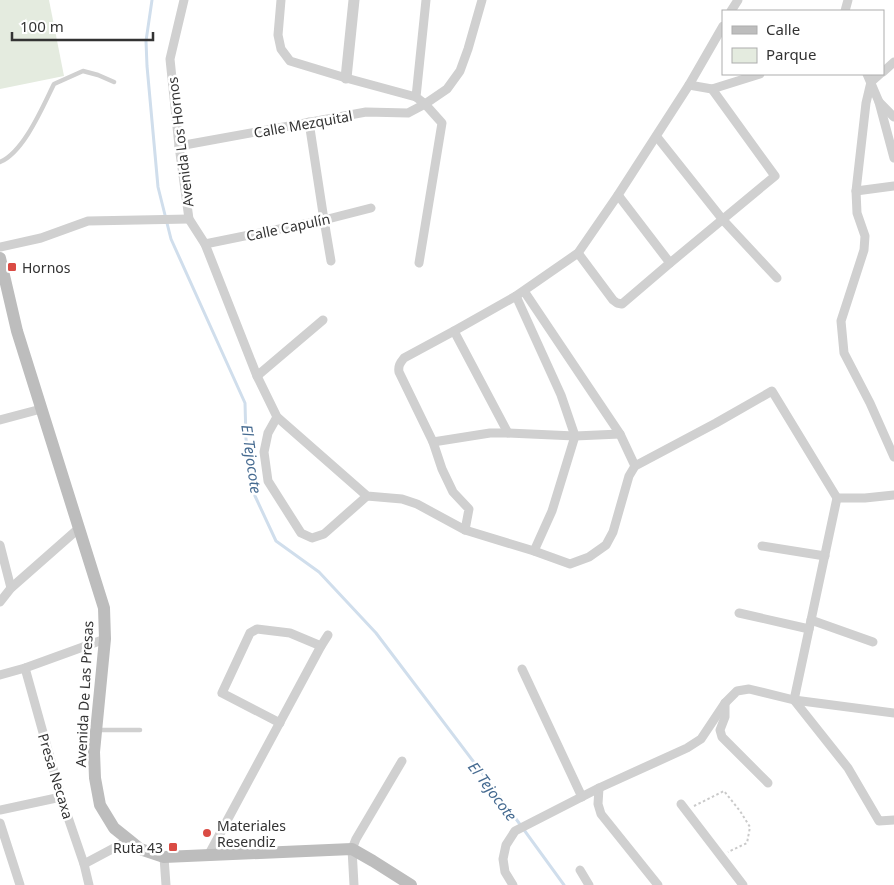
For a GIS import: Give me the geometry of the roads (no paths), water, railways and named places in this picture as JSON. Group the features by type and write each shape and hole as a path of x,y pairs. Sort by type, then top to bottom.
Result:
{"main road":[{"name":"Avenida De Las Presas","path":"0,258 3,284 104,608 105,639 94,752 95,778 100,805 114,828 140,849 164,857 352,849"},
{"path":"352,849 411,885"}],"street":[{"name":"Avenida Los Hornos","path":"184,0 170,59 188,218 204,244 257,376 277,417"},
{"path":"281,0 278,35 281,49 290,60 416,98 425,104 442,123 419,263"},
{"path":"346,78 354,0"},
{"path":"416,98 426,0"},
{"name":"Calle Mezquital","path":"179,146 366,112 408,113 447,89 460,70 482,0"},
{"path":"465,530 469,509 453,492 442,469 433,442 399,372 398,367 400,363 404,358 520,294 578,253 657,137 722,28"},
{"path":"884,71 894,62"},
{"path":"689,85 712,89 757,75"},
{"path":"869,78 894,158"},
{"path":"869,78 856,191 856,213 865,236 864,250 841,321 844,353 870,403 894,457"},
{"path":"578,253 614,300 622,304 776,176 712,89"},
{"path":"878,102 894,117"},
{"path":"309,122 331,261"},
{"path":"657,137 723,220 777,278"},
{"path":"856,191 894,186"},
{"path":"618,195 670,263"},
{"name":"Calle Capulín","path":"204,244 324,220 371,208"},
{"path":"0,247 40,238 88,221 188,218"},
{"path":"520,294 620,434 635,466"},
{"path":"520,294 561,395 575,436 552,512 534,551"},
{"path":"257,376 323,320"},
{"path":"454,331 508,433"},
{"path":"367,496 324,534 312,538 300,533 268,481 264,452 268,433 277,417 367,496 402,499 417,504 465,530 570,564 589,557 606,545 613,532 629,476 635,466 772,391 837,498 794,700"},
{"path":"0,420 41,409"},
{"path":"433,442 508,433 575,436 620,434"},
{"path":"837,498 866,498 894,495"},
{"path":"7,583 78,529"},
{"path":"0,545 7,583 0,602"},
{"path":"762,546 825,556"},
{"path":"740,613 810,624 873,642"},
{"path":"280,723 222,693 250,633 257,629 290,633 321,646"},
{"path":"208,856 328,635"},
{"path":"0,675 105,639"},
{"name":"Presa Necaxa","path":"25,668 61,797 84,864 89,885"},
{"path":"522,669 582,797"},
{"path":"513,885 506,872 503,859 506,845 516,830 598,788 694,744 701,739 725,703 737,691 749,689 794,700 894,713"},
{"path":"794,700 848,768 879,821 892,824"},
{"path":"725,703 725,716 720,730 722,736 768,783"},
{"path":"354,885 352,849 361,830 402,761"},
{"path":"598,788 598,804 602,814 658,885"},
{"path":"0,810 61,797"},
{"path":"683,807 742,885"},
{"path":"0,822 20,885"},
{"path":"84,864 129,840"},
{"path":"164,857 166,885"},
{"path":"580,870 590,885"}],"lane":[{"path":"0,162 17,149 37,120 54,84 83,71 114,82"},
{"path":"96,730 140,730"}],"waterway":[{"name":"El Tejocote","path":"152,0 146,41 158,187 171,239 245,403 246,439 255,496 276,541 319,572 376,633 495,790 564,885"}],"place":[{"name":"Hornos","path":"12,267"},
{"name":"Materiales Resendiz","path":"207,833"},
{"name":"Ruta 43","path":"173,847"}]}
